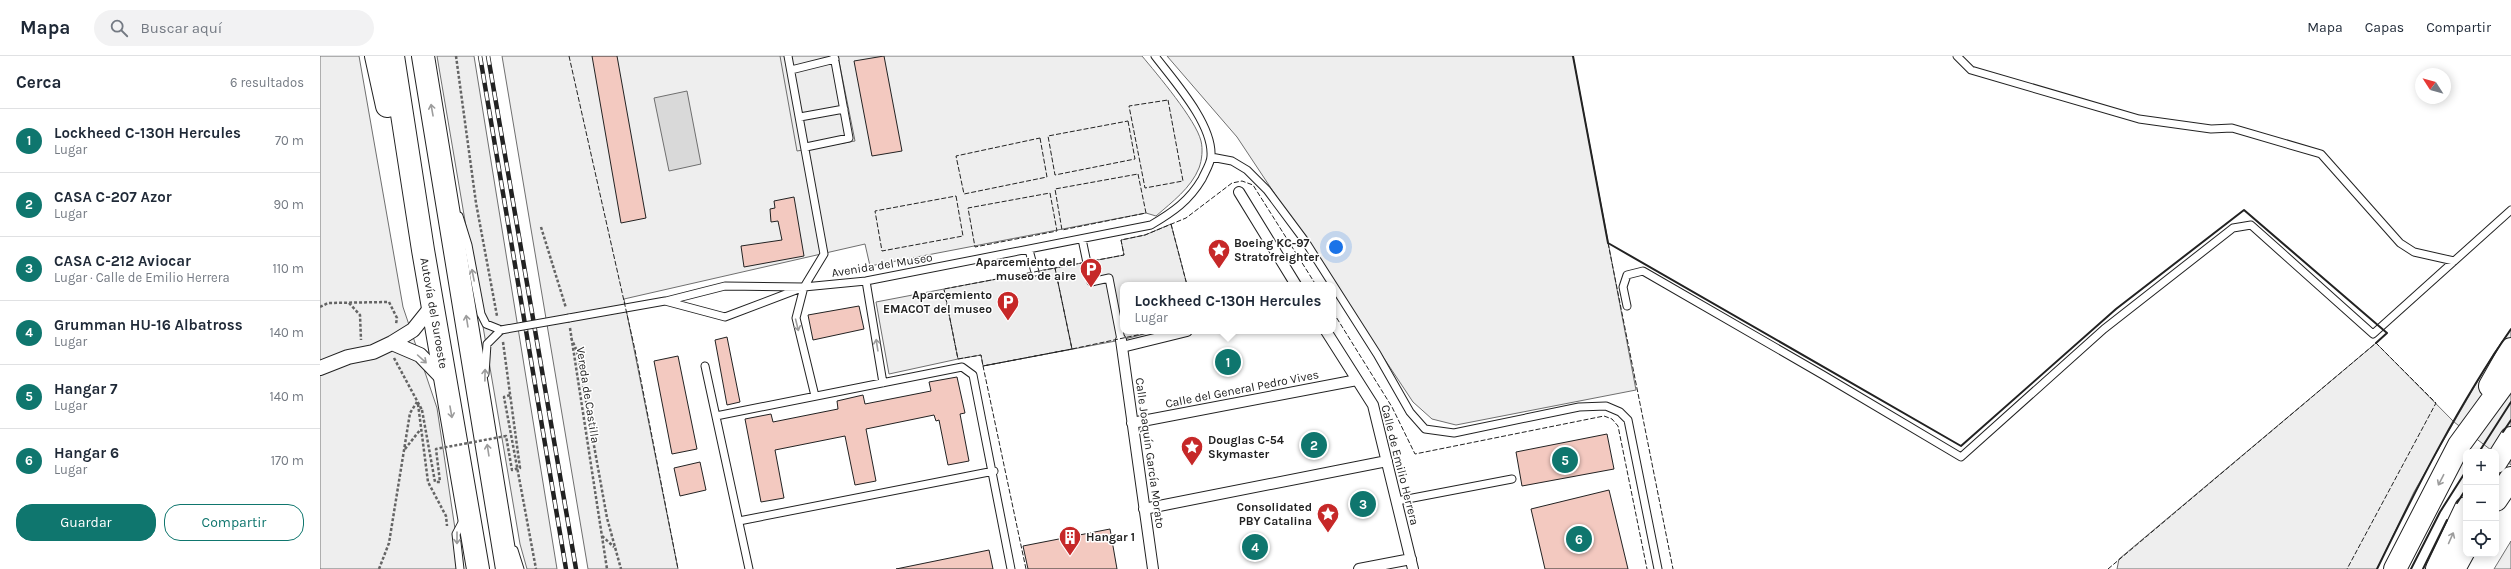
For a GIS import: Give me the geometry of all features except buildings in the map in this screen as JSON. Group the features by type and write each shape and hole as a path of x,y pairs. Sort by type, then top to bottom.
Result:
{"highway":[{"path":"376,56 408,223 423,250"},
{"name":"Autovía del Suroeste","path":"393,56 423,250 478,569"},
{"path":"423,56 508,569"},
{"path":"2395,569 2459,445 2511,349"},
{"path":"2459,445 2511,374"},
{"path":"2499,457 2511,438"},
{"path":"2499,496 2511,478"},
{"path":"2437,569 2463,514"},
{"path":"2454,569 2463,552"}],"street":[{"path":"1239,192 1294,282"},
{"path":"320,368 348,357 373,352 392,343 413,330 433,305"},
{"path":"1121,344 1172,334"},
{"name":"Calle de Emilio Herrera","path":"1328,334 1373,405 1414,569"},
{"path":"392,343 420,355 446,383"},
{"name":"Calle Joaquín García Morato","path":"1121,344 1153,569"},
{"name":"Calle del General Pedro Vives","path":"1132,423 1357,380"},
{"path":"1144,509 1386,461"},
{"path":"1360,569 1411,559"}],"lane":[{"path":"788,56 806,147 824,254 804,287 796,318 815,396"},
{"path":"1155,56 1194,109 1208,136 1211,157 1232,161 1247,170 1267,190 1305,241 1331,282"},
{"path":"1957,56 1971,70 2139,119 2211,129 2232,128 2322,154 2400,243 2414,252 2454,261"},
{"path":"791,70 834,58 849,138 806,147"},
{"path":"800,118 844,109"},
{"path":"437,136 468,245 481,314 486,324 501,330 487,344 485,352 484,428"},
{"name":"Avenida del Museo","path":"501,330 662,302 725,317 804,287 866,281 1150,225 1177,210 1193,193 1211,157"},
{"path":"1627,306 1623,286 1627,275 1643,271 1824,375 1961,458 2104,329 2233,228 2251,225 2373,334 2511,210"},
{"path":"1082,239 1091,282 1109,278 1121,344"},
{"path":"1029,250 1035,272"},
{"path":"866,281 883,383"},
{"path":"662,302 725,286 804,287"},
{"path":"1336,290 1377,354 1410,412 1425,429 1454,433 1579,407 1606,406 1620,412 1628,420 1658,569"},
{"path":"705,366 749,569"},
{"path":"716,416 962,367 973,375 994,471 1011,569"},
{"path":"739,521 994,471"},
{"path":"1396,501 1512,479"},
{"path":"494,488 520,569"},
{"path":"460,569 456,534 468,510"}],"path":[{"path":"320,307 328,303 389,302 397,318 392,343 395,363 422,410 435,482 440,482 436,449 506,436 512,470 520,468 501,330 493,302 476,203 456,56"},
{"name":"Vereda de Castilla","path":"541,227 569,318 570,335 607,569"},
{"path":"349,303 360,315 361,341 373,352 395,363"},
{"path":"570,335 577,351 586,413 597,457 607,518 620,569"},
{"path":"510,395 504,397 536,569"},
{"path":"417,402 428,482 446,516"},
{"path":"379,569 389,543 410,414 417,402"},
{"path":"405,449 420,430"},
{"path":"602,536 614,547"}],"shaded area":[{"path":"320,56 359,56 403,307 437,408 461,569 320,569"},
{"path":"437,56 474,56 557,569 527,569 520,544"},
{"path":"502,56 1142,56 1192,121 1201,141 1201,158 1199,168 1191,182 1156,216 1146,213 870,266 865,244 624,299 678,569 588,569"},
{"path":"780,56 838,56 855,141 797,151"},
{"path":"1167,56 1573,56 1636,390 1456,425 1432,419 1413,402 1336,286 1336,282 1333,282 1237,137"},
{"path":"687,91 701,164 669,171 654,98"},
{"path":"1171,224 1186,282 1120,282 1120,334 1144,334 1121,340 983,366 981,355 958,359 944,289 1124,255 1121,240 1145,235"},
{"path":"944,289 958,359 889,374 876,302"},
{"path":"2511,329 2511,465 2499,456 2499,449 2490,449 2454,422 2494,353"},
{"path":"2376,343 2454,422 2414,492 2377,569 2117,569 2119,559"},
{"path":"2511,541 2511,569 2494,569"}],"railway":[{"path":"480,56 566,569"},
{"path":"488,56 576,569"}],"fence":[{"path":"569,56 635,350 678,569"},
{"path":"1168,100 1183,181 1145,188 1129,106 1168,100"},
{"path":"1128,121 1135,159 1055,175 1048,136 1128,121"},
{"path":"1040,138 1047,177 964,194 956,156 1040,138"},
{"path":"1138,174 1146,213 1062,230 1055,189 1138,174"},
{"path":"1026,569 983,366 1072,349 1055,268 1124,255 1121,240 1145,235 1186,218 1232,183 1242,181 1253,185 1314,282"},
{"path":"1050,193 1057,231 975,247 968,208 1050,193"},
{"path":"956,196 963,236 882,251 875,211 956,196"},
{"path":"1171,224 1186,282"},
{"path":"1608,243 1673,569"},
{"path":"1055,268 1072,349 983,366 981,355 958,359 944,289 1055,268"},
{"path":"1336,317 1392,407 1415,454 1604,416 1612,419 1618,426 1647,569"},
{"path":"1072,349 1142,334"},
{"path":"2108,569 2376,343 2436,403 2347,569"}],"wall":[{"path":"1573,56 1608,243 1961,446 2116,309 2244,210 2387,333 2376,343"},
{"path":"2377,569 2423,477 2456,416 2511,329"},
{"path":"2481,449 2511,402"},
{"path":"2503,432 2511,420"},
{"path":"2411,569 2440,512 2463,476"},
{"path":"2457,503 2463,494"},
{"path":"2423,569 2447,520"}],"place":[{"name":"Boeing KC-97 Stratofreighter","path":"1219,270"},
{"name":"Aparcemiento del museo de aire","path":"1091,288"},
{"name":"Aparcemiento EMACOT del museo","path":"1008,322"},
{"name":"Lockheed C-130H Hercules","path":"1228,362"},
{"name":"CASA C-207 Azor","path":"1314,445"},
{"name":"Hangar 7","path":"1565,460"},
{"name":"Douglas C-54 Skymaster","path":"1192,466"},
{"name":"CASA C-212 Aviocar","path":"1363,504"},
{"name":"Consolidated PBY Catalina","path":"1328,534"},
{"name":"Hangar 6","path":"1579,539"},
{"name":"Grumman HU-16 Albatross","path":"1255,547"},
{"name":"Hangar 1","path":"1070,556"}]}
